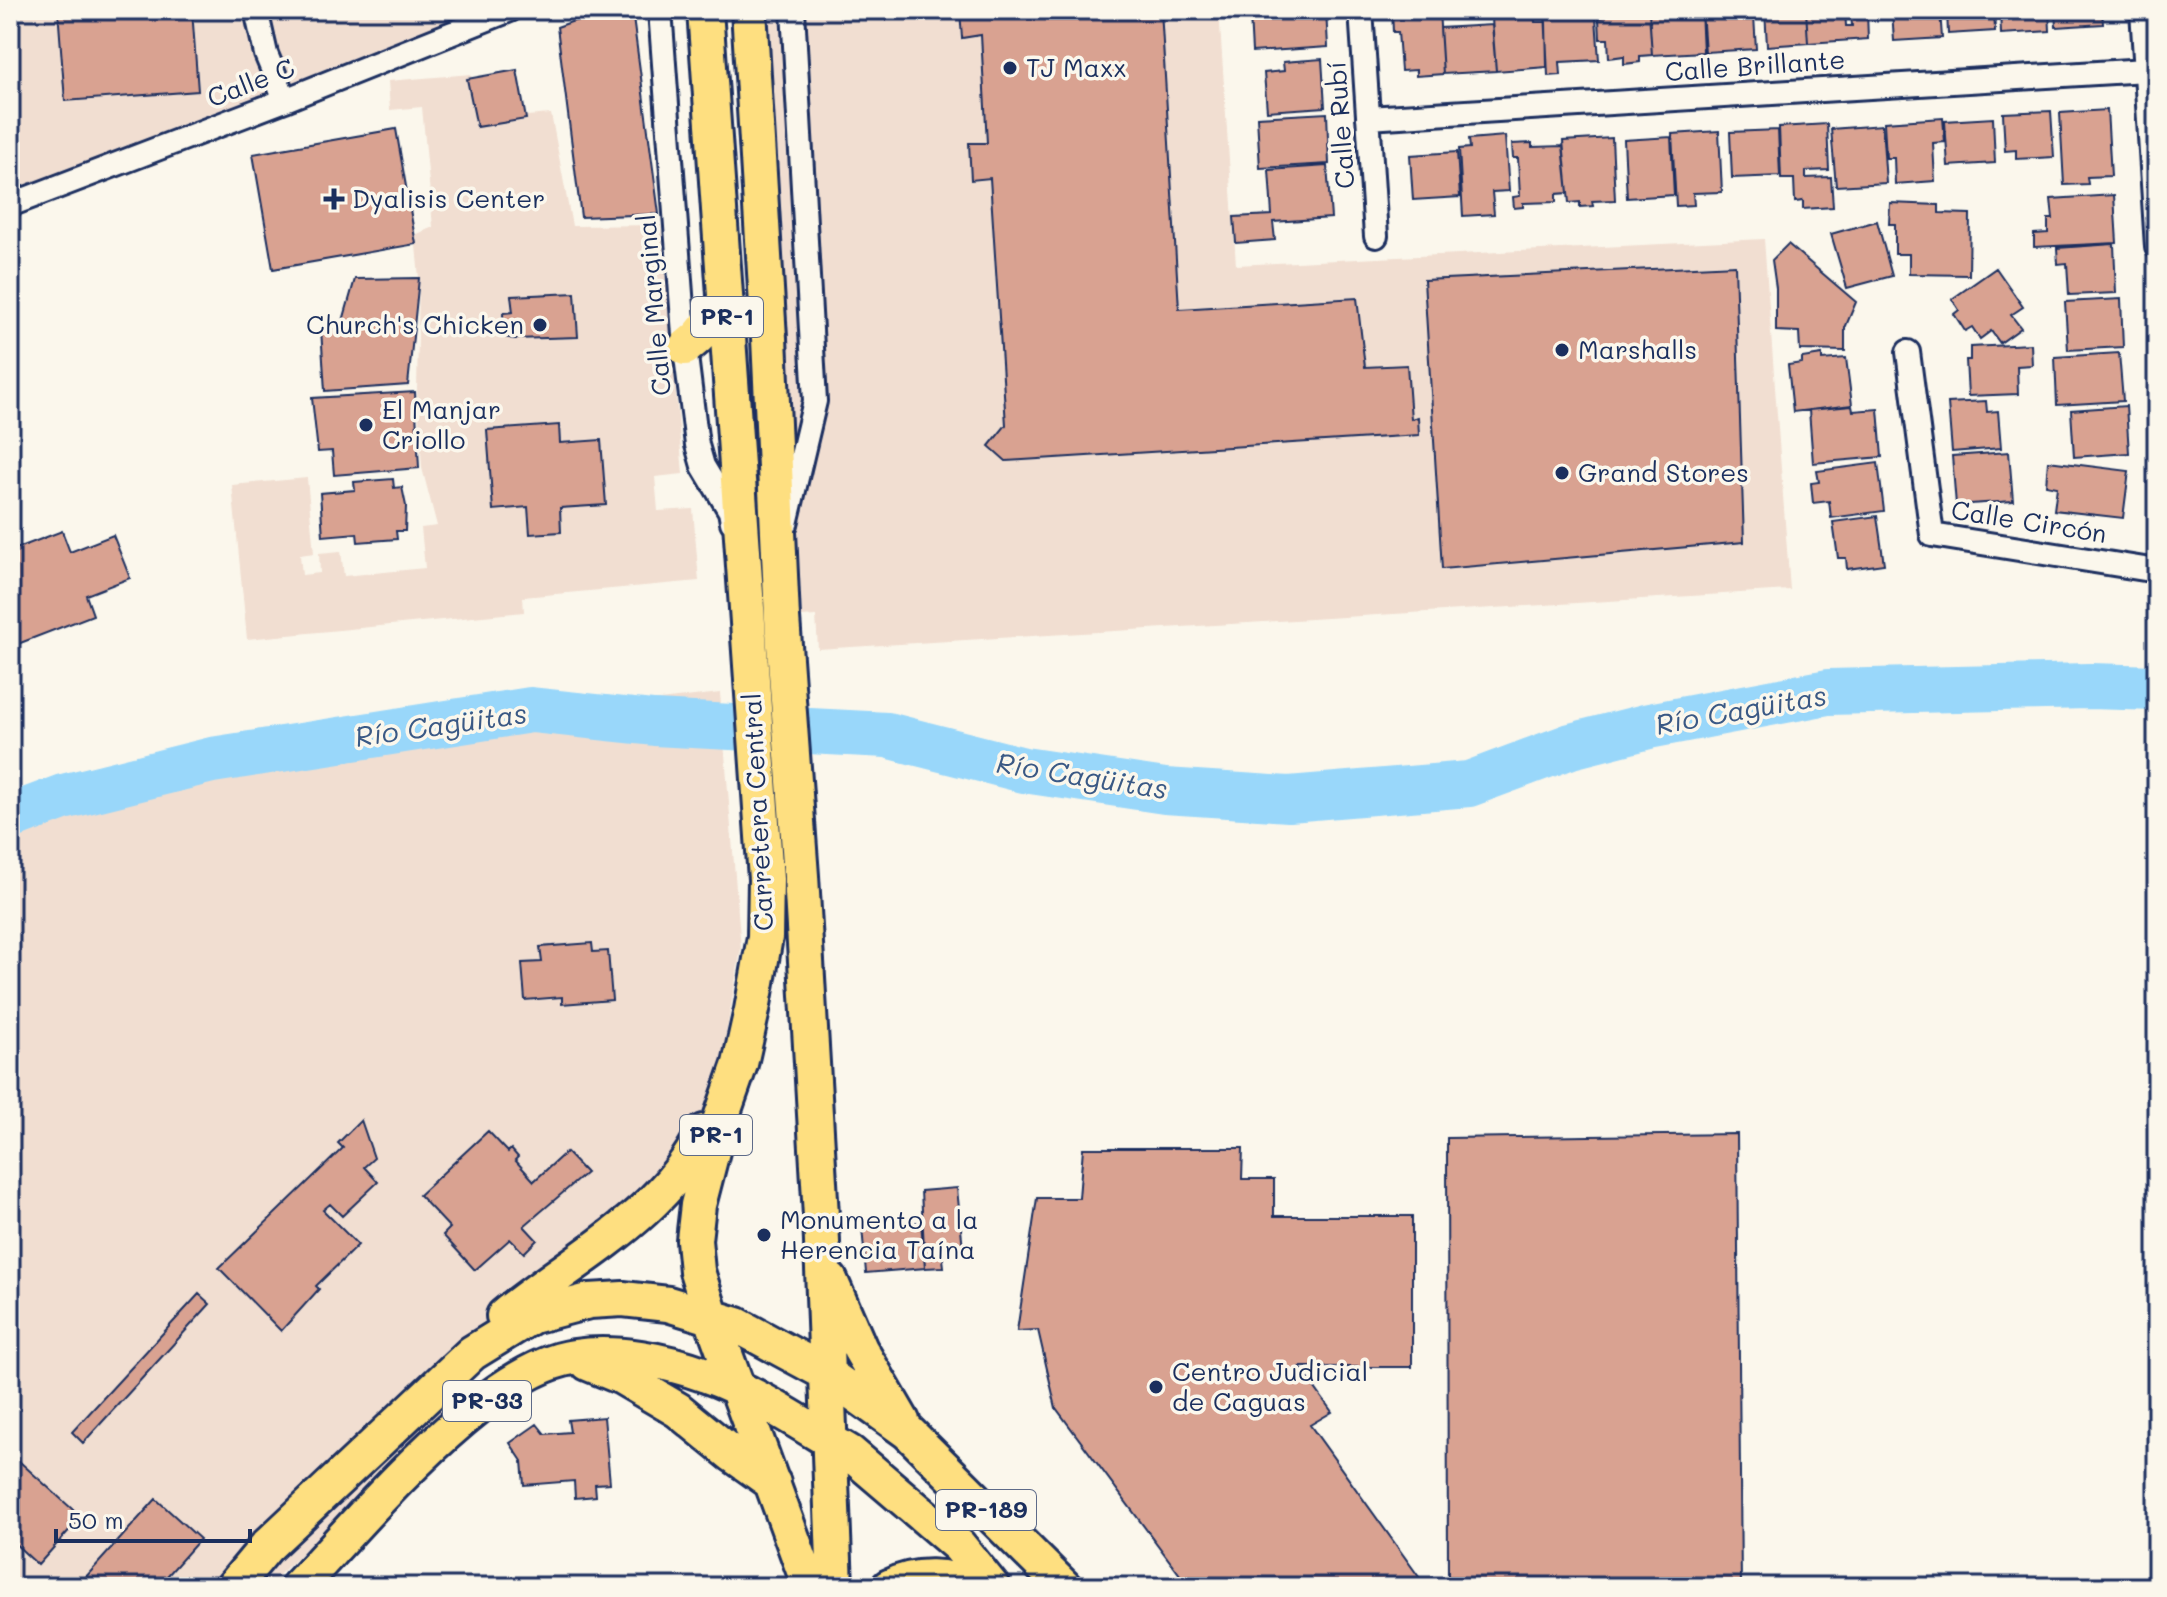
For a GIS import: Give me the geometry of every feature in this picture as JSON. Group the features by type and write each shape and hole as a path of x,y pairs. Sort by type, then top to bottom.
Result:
{"main road":[{"name":"Carretera Central","path":"705,10 766,879 765,937 740,1064 719,1124 698,1205 694,1240 697,1271 711,1316 810,1587"},
{"name":"Carretera Central","path":"749,10 782,618 801,876 835,1587"},
{"path":"685,348 726,302"},
{"path":"472,1353 489,1328 664,1192 685,1167 740,1064"},
{"path":"821,1246 827,1273 860,1349 908,1432"},
{"name":"PR-33","path":"233,1587 267,1546 472,1353 532,1316 589,1301 668,1304 737,1325 826,1373"},
{"path":"572,1357 622,1377 678,1410 773,1483"},
{"name":"PR-33","path":"298,1587 425,1452 508,1384 534,1370 572,1357 632,1357 672,1364 708,1375 830,1441"},
{"name":"PR-189","path":"826,1373 908,1432 1064,1587"},
{"name":"PR-189","path":"830,1441 850,1453 959,1546 992,1587"},
{"path":"889,1587 927,1577 948,1579 974,1587"}],"street":[{"path":"256,10 266,54 285,100"},
{"name":"Calle C","path":"10,205 510,10"},
{"name":"Calle Marginal","path":"660,10 685,348 697,445 703,466 730,511 746,584"},
{"path":"779,552 815,401 793,10"},
{"name":"Calle Rubí","path":"1361,10 1376,236"},
{"path":"2142,10 2157,247"},
{"name":"Calle Brillante","path":"1368,118 2146,70"},
{"name":"Calle Circón","path":"1908,352 1932,535 2157,571"}],"shaded area":[{"path":"10,10 509,10 10,211"},
{"path":"764,10 1219,10 1236,265 1764,239 1790,590 818,649 816,616 802,617"},
{"path":"471,74 476,120 551,114 572,226 661,225 683,474 655,477 658,511 693,509 699,581 523,597 524,612 247,639 232,485 307,478 314,553 300,555 302,575 320,573 319,553 341,551 344,576 425,568 421,528 437,526 422,468 417,391 419,278 415,235 433,227 422,107 390,110 388,81"},
{"path":"720,693 741,949 709,1132 529,1299 443,1415 269,1585 10,1587 10,830 182,755"}],"building":[{"path":"58,10 192,10 198,91 65,101"},
{"path":"605,10 632,10 659,214 581,217 557,27"},
{"path":"960,10 1161,10 1179,309 1357,298 1365,367 1407,365 1411,419 1418,417 1419,435 1006,461 989,446 1006,425 990,178 971,180 969,143 987,143 981,35 962,38"},
{"path":"1279,10 1326,10 1328,47 1252,52 1250,15 1279,13"},
{"path":"1392,10 1439,10 1443,74 1416,76 1416,70 1401,71 1398,32 1393,32"},
{"path":"1497,10 1534,10 1535,22 1546,22 1547,67 1496,71 1492,19 1497,19"},
{"path":"1545,10 1585,10 1585,18 1596,18 1599,60 1560,62 1561,75 1548,76"},
{"path":"1606,10 1649,12 1652,55 1640,56 1640,62 1624,64 1624,56 1609,58 1608,39 1600,39 1599,18 1606,17"},
{"path":"1649,10 1701,10 1703,52 1652,55"},
{"path":"1702,10 1744,10 1745,16 1754,16 1756,49 1705,52"},
{"path":"1765,10 1806,10 1808,43 1767,46"},
{"path":"1806,10 1845,10 1846,26 1852,26 1851,13 1867,12 1868,39 1808,43"},
{"path":"1892,10 1940,10 1942,38 1894,41"},
{"path":"1947,10 1994,10 1995,31 1948,34"},
{"path":"2000,10 2049,10 2050,31 2001,34"},
{"path":"2055,10 2102,10 2103,24 2056,27"},
{"path":"1492,25 1496,71 1443,74 1440,28"},
{"path":"1322,59 1325,107 1267,111 1264,73 1284,71 1283,62"},
{"path":"517,70 526,119 477,127 467,79"},
{"path":"2107,110 2111,176 2087,177 2088,184 2064,185 2060,113"},
{"path":"2051,111 2054,157 2016,159 2016,150 2005,151 2003,113"},
{"path":"1327,113 1329,164 1260,168 1257,117"},
{"path":"1943,118 1945,142 1933,143 1935,181 1895,184 1894,158 1886,158 1884,122"},
{"path":"1993,118 1995,163 1948,166 1945,121"},
{"path":"1827,124 1829,170 1806,171 1806,178 1831,177 1833,207 1803,209 1803,201 1795,202 1794,179 1781,179 1779,127"},
{"path":"1882,125 1886,183 1836,186 1831,129"},
{"name":"Dyalisis Center","path":"396,129 416,244 273,269 253,154"},
{"path":"1778,130 1780,176 1732,178 1730,132"},
{"path":"1719,131 1722,192 1693,193 1694,205 1676,206 1672,134"},
{"path":"1505,136 1509,191 1492,192 1494,214 1463,216 1459,149 1470,148 1469,139"},
{"path":"1671,137 1674,195 1627,198 1624,140"},
{"path":"1612,138 1615,200 1592,201 1593,206 1580,207 1580,202 1569,203 1563,141"},
{"path":"1532,143 1532,147 1563,146 1568,193 1556,194 1556,202 1523,203 1523,207 1514,208 1513,197 1520,196 1518,158 1513,158 1512,144"},
{"path":"1457,152 1460,197 1413,200 1410,155"},
{"path":"1327,166 1331,218 1273,222 1275,240 1236,243 1234,217 1272,215 1269,170"},
{"path":"2114,195 2117,243 2034,247 2034,234 2048,233 2048,219 2053,219 2051,199"},
{"path":"1890,203 1939,205 1939,213 1970,214 1969,275 1909,274 1909,254 1895,254 1895,224 1889,224"},
{"path":"1877,221 1892,276 1847,288 1831,234"},
{"path":"1788,244 1856,302 1845,328 1845,351 1800,350 1799,332 1776,331 1776,288 1772,260"},
{"path":"2114,244 2116,293 2069,295 2067,263 2058,264 2057,248"},
{"path":"1735,265 1744,542 1442,569 1424,280"},
{"path":"1996,268 2023,307 2011,315 2021,328 2000,343 1991,331 1980,339 1972,327 1965,331 1954,314 1959,310 1952,299"},
{"path":"419,278 408,385 325,391 321,329 341,328 355,279"},
{"name":"Church's Chicken","path":"575,293 578,337 504,337 503,313 513,312 511,296"},
{"path":"2121,299 2123,347 2068,350 2065,302"},
{"path":"2031,344 2032,365 2017,366 2018,394 1968,396 1966,360 1970,360 1970,347"},
{"path":"2119,353 2123,401 2057,405 2055,357"},
{"path":"1822,355 1822,360 1846,358 1852,405 1793,412 1788,365 1802,363 1802,358"},
{"name":"El Manjar Criollo","path":"415,392 419,468 334,475 332,451 318,452 312,398"},
{"path":"1986,401 1987,412 1998,411 2001,448 1952,452 1948,403"},
{"path":"1852,406 1853,411 1878,409 1882,457 1813,463 1809,410"},
{"path":"2126,406 2129,453 2074,457 2071,410"},
{"path":"559,425 560,443 601,440 606,505 560,508 561,532 530,534 528,507 493,510 487,430"},
{"path":"2009,452 2013,501 1956,505 1952,456"},
{"path":"2048,461 2129,471 2123,518 2054,510 2057,487 2046,485"},
{"path":"1878,463 1884,511 1831,518 1829,501 1813,503 1811,483 1819,482 1817,471"},
{"path":"393,479 394,488 402,487 406,506 405,531 396,531 397,539 358,542 357,533 323,536 320,493 355,490 354,482"},
{"path":"1877,516 1884,564 1847,569 1846,558 1838,558 1833,522"},
{"path":"62,531 70,552 113,535 130,578 86,595 93,615 10,647 10,551"},
{"path":"592,943 593,952 608,951 612,1000 562,1004 562,997 525,1000 522,963 542,962 540,947"},
{"path":"361,1120 374,1158 364,1167 378,1182 342,1216 330,1204 323,1210 358,1245 316,1286 319,1289 281,1331 219,1268 343,1148 338,1143"},
{"path":"488,1131 508,1152 511,1149 518,1157 515,1160 534,1181 566,1152 586,1173 524,1226 537,1240 524,1253 510,1239 475,1270 443,1235 450,1228 419,1195"},
{"path":"1737,1134 1741,1587 1448,1587 1447,1138"},
{"path":"1083,1148 1243,1148 1242,1179 1274,1179 1274,1216 1412,1216 1412,1367 1300,1367 1332,1412 1310,1425 1424,1584 1420,1587 1189,1587 1056,1408 1038,1330 1017,1331 1037,1198 1079,1198"},
{"path":"957,1188 963,1249 942,1250 944,1267 925,1268 921,1191"},
{"path":"921,1222 925,1268 866,1273 862,1227"},
{"path":"199,1294 210,1304 83,1443 72,1432"},
{"path":"604,1417 610,1483 595,1484 596,1496 575,1498 574,1481 524,1485 522,1461 510,1443 537,1424 545,1434 570,1432 568,1420"},
{"path":"10,1453 81,1517 38,1565 10,1539"},
{"path":"156,1499 200,1539 160,1584 163,1587 93,1587 84,1579"}],"waterway":[{"name":"Río Cagüitas","path":"10,817 63,797 212,760 531,710 654,723 887,735 1024,770 1165,791 1289,799 1469,784 1571,746 1649,726 1828,692 2090,686 2157,688"}],"place":[{"name":"TJ Maxx","path":"1010,68"},
{"name":"Dyalisis Center","path":"334,199"},
{"name":"Church's Chicken","path":"540,325"},
{"name":"Marshalls","path":"1562,350"},
{"name":"El Manjar Criollo","path":"366,425"},
{"name":"Grand Stores","path":"1562,473"},
{"name":"Monumento a la Herencia Taína","path":"764,1235"},
{"name":"Centro Judicial de Caguas","path":"1156,1387"}]}
